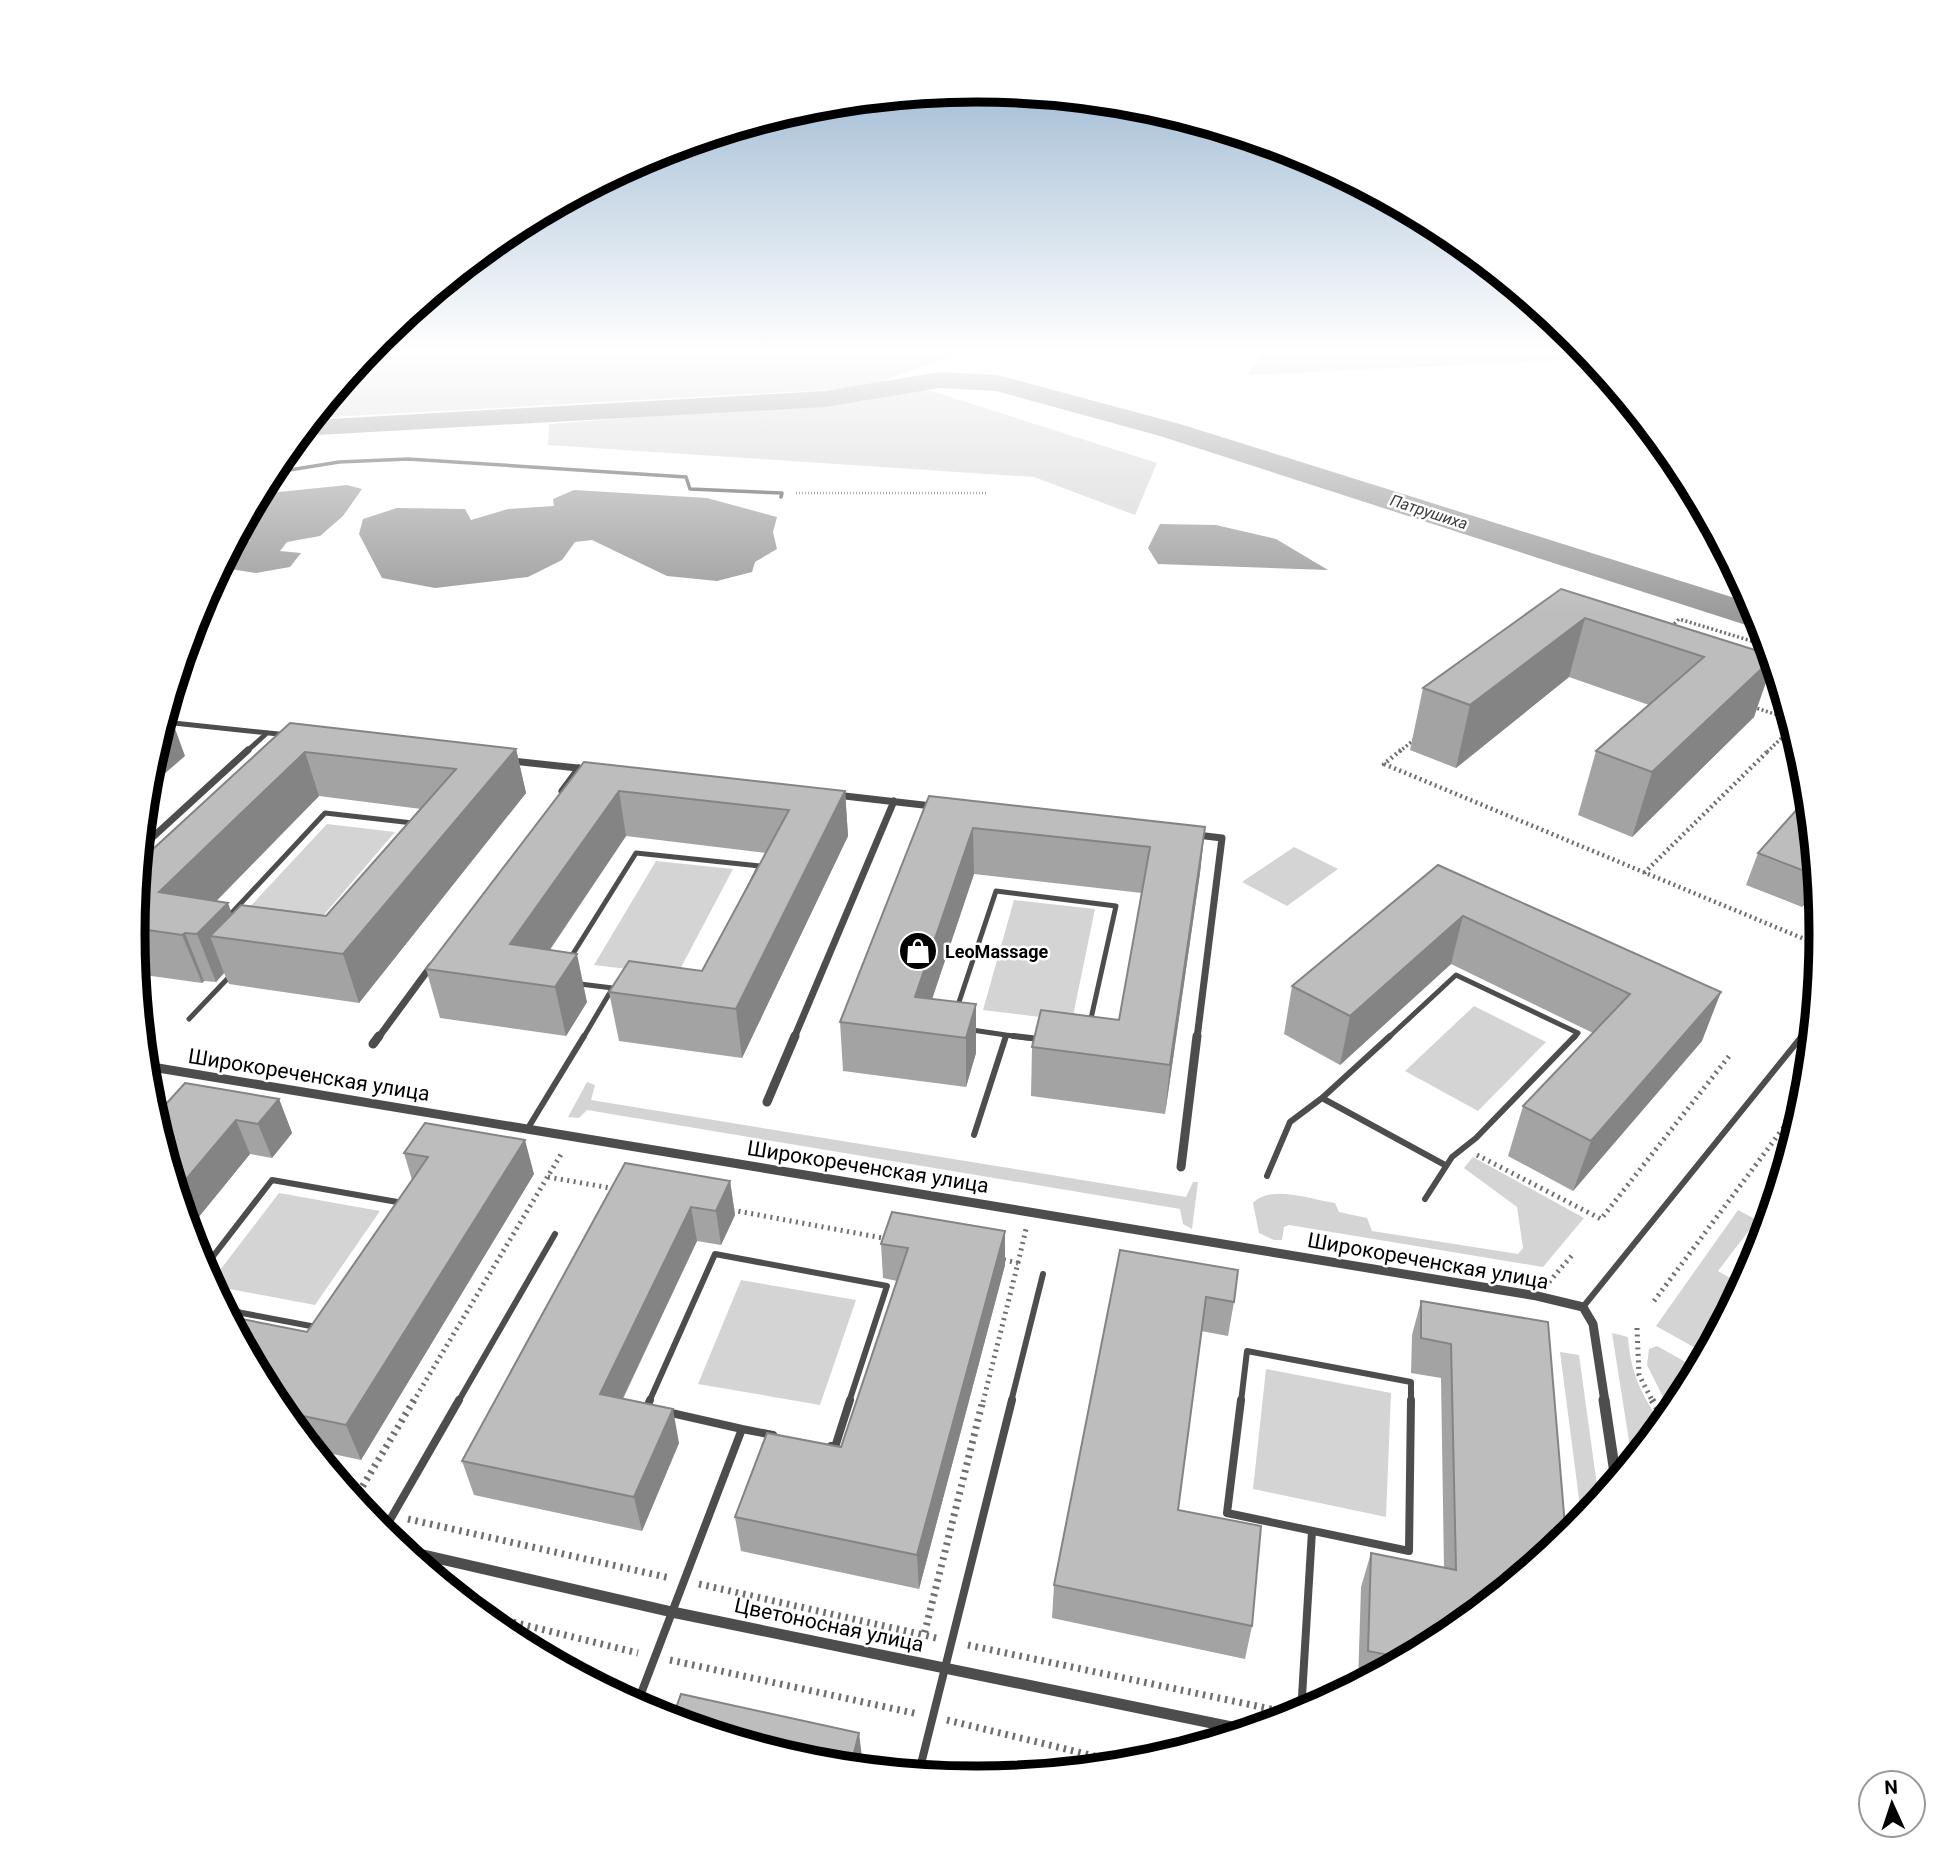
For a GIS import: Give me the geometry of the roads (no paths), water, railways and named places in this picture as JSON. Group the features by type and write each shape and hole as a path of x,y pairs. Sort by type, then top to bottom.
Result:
{"street":[{"path":"173,723 291,736"},
{"path":"152,838 267,733"},
{"path":"510,760 593,770"},
{"path":"555,801 579,768"},
{"path":"825,794 935,806"},
{"path":"766,1102 894,801"},
{"path":"1181,1167 1222,838 1194,835"},
{"path":"373,1044 439,956"},
{"name":"Широкореченская улица","path":"157,1068 1537,1296 1583,1307"},
{"path":"1583,1307 1593,1324 1614,1468"},
{"name":"Цветоносная улица","path":"425,1555 672,1612 1227,1726"}],"lane":[{"path":"286,471 339,462 408,460 686,477 690,489 781,495"},
{"path":"220,926 326,813 416,824 407,834"},
{"path":"636,853 760,866 693,998 612,989 556,981 636,853"},
{"path":"955,1015 996,891 1116,905 1088,1032"},
{"path":"189,1019 232,974"},
{"path":"1267,1176 1290,1122 1322,1098 1456,975 1578,1033 1476,1138 1461,1146 1445,1165 1425,1199"},
{"path":"528,1128 612,989"},
{"path":"965,1029 1046,1040"},
{"path":"974,1135 1006,1035"},
{"path":"1583,1307 1803,1035"},
{"path":"1322,1098 1445,1165"},
{"path":"212,1258 272,1180 405,1203 397,1214"},
{"path":"389,1522 555,1234"},
{"path":"782,1437 646,1407 715,1254 887,1286 835,1447 822,1444"},
{"path":"921,1764 1043,1274"},
{"path":"239,1312 320,1328"},
{"path":"1247,1351 1411,1382 1409,1551 1312,1531 1227,1513 1247,1351"},
{"path":"641,1694 742,1429"},
{"path":"1300,1700 1312,1531"}],"waterway":[{"name":"Патрушиха","path":"1202,440 1745,613"}],"place":[{"name":"LeoMassage","path":"918,951"}]}
